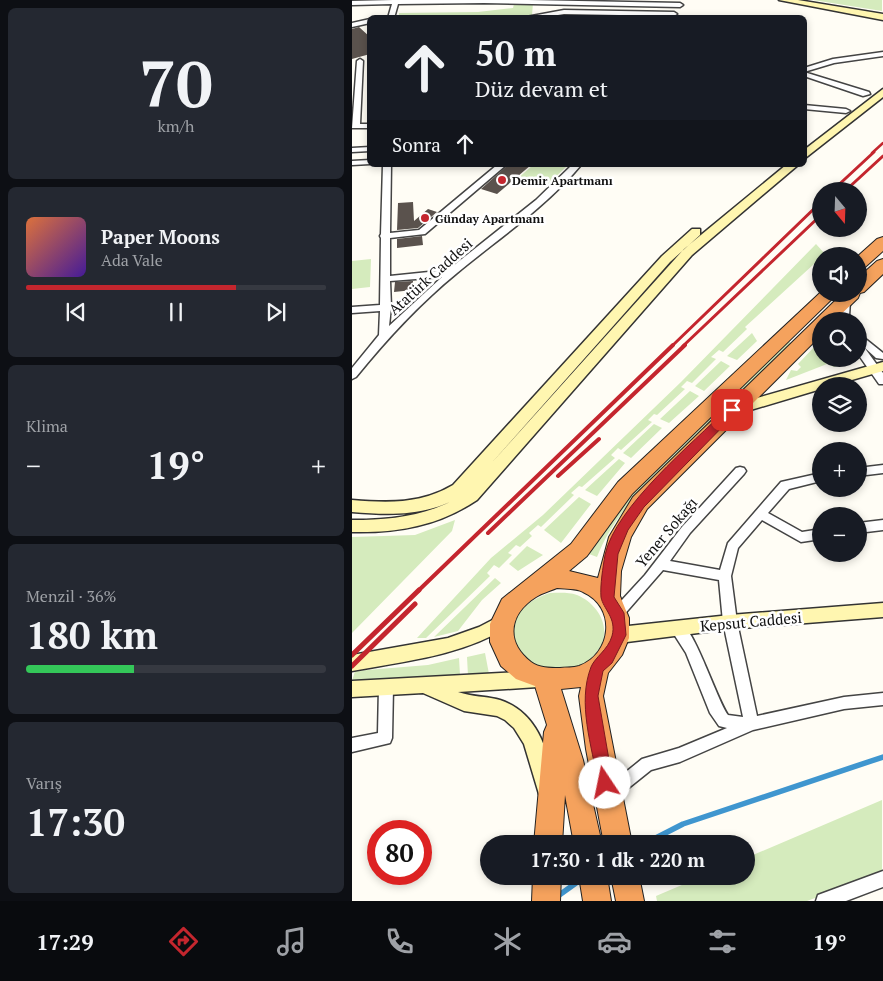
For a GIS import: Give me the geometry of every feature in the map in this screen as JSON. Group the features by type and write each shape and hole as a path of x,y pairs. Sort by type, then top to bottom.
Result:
{"highway":[{"path":"867,256 882,242"},
{"path":"867,279 882,264"},
{"path":"812,334 659,482 640,503 623,528 612,554 614,615 608,659 597,668 580,677 561,680 544,679 526,673 509,657 501,637 502,622 508,606 521,593 538,584 579,550 625,488 795,327 833,302"},
{"path":"538,584 556,579 576,580 594,586 614,615"},
{"path":"597,668 591,696 616,835"},
{"path":"544,679 558,716 586,835"},
{"path":"549,835 558,716"},
{"path":"546,901 547,885"},
{"path":"594,885 597,901"}],"main road":[{"path":"783,0 882,16"},
{"path":"807,142 882,81"},
{"path":"807,154 882,92"},
{"path":"352,506 392,509 411,508 443,500 459,489 666,259 777,167"},
{"path":"352,526 395,526 416,522 441,514 471,496 688,252 791,167"},
{"path":"732,410 880,361"},
{"name":"Kepsut Caddesi","path":"614,615 676,628 882,610"},
{"path":"352,663 456,644 485,634 502,622"},
{"path":"352,689 544,679"},
{"path":"423,685 470,704 501,709 524,726 537,753 550,812"}],"street":[{"path":"392,15 395,1"},
{"path":"352,3 395,1 682,2"},
{"path":"537,1 536,15 564,12 646,15"},
{"path":"674,15 682,2"},
{"path":"352,25 367,22"},
{"path":"807,71 833,61 882,54"},
{"path":"356,62 354,126 367,126"},
{"path":"807,73 866,94"},
{"path":"807,106 846,111"},
{"path":"352,150 367,149"},
{"path":"352,163 367,162"},
{"path":"384,336 386,307 384,236 387,167"},
{"path":"384,236 422,232 500,167"},
{"name":"Atatürk Caddesi","path":"352,375 384,336 451,273 539,202 575,167"},
{"path":"384,279 451,273"},
{"path":"352,310 386,307"},
{"path":"795,327 812,326"},
{"path":"867,346 880,361 882,382"},
{"path":"867,352 880,361"},
{"path":"867,471 882,469"},
{"name":"Yener Sokağı","path":"614,615 660,564 686,530 740,471"},
{"path":"752,724 730,622 725,576 732,546 785,485 812,479"},
{"path":"759,513 801,537 812,535"},
{"path":"867,527 882,525"},
{"path":"660,564 725,576"},
{"path":"676,628 692,650 715,708 724,721 752,724"},
{"path":"352,745 385,738 386,688"},
{"path":"609,800 621,785 647,764 680,755 752,724 844,703 882,699"},
{"path":"824,901 855,896 882,879"}],"green space":[{"path":"813,0 882,0 882,11"},
{"path":"533,3 532,15 399,15 399,13 478,12 513,8 514,4"},
{"path":"531,167 566,167 545,187 516,180"},
{"path":"812,248 812,266 745,327 747,329 723,352 719,350 711,357 716,359 692,383 687,381 681,387 685,389 657,415 654,414 648,420 652,422 621,450 618,448 611,455 615,458 582,487 579,486 571,493 574,495 541,527 538,525 529,533 532,536 520,547 516,545 508,553 512,555 499,568 494,565 487,573 490,576 426,638 417,638 491,558 543,515 681,382"},
{"path":"371,259 370,287 352,289 352,261"},
{"path":"752,333 757,341 737,360 727,356"},
{"path":"788,341 791,343 667,463 640,492 615,522 597,557 589,554 625,502"},
{"path":"812,349 812,367 819,367 786,380 791,370 797,371 801,367 798,364"},
{"path":"721,361 730,366 704,391 695,386"},
{"path":"690,391 699,396 669,423 660,419"},
{"path":"654,424 662,428 631,458 623,453"},
{"path":"619,459 625,463 597,496 585,490"},
{"path":"579,497 591,504 561,543 544,530"},
{"path":"455,520 452,531 352,633 352,537 415,535"},
{"path":"527,546 543,555 518,571 509,564"},
{"path":"495,578 501,583 482,600 458,631 434,637"},
{"path":"550,593 577,595 591,604 600,616 604,632 600,647 588,661 580,665 551,670 534,666 522,657 514,644 513,630 518,616 530,603"},
{"path":"485,653 489,674 468,676 467,657"},
{"path":"459,658 460,675 352,681 355,671 428,665"},
{"path":"882,800 882,873 807,901 657,901 656,896 682,885 755,885 755,854"}],"building":[{"path":"359,27 367,34 367,55 352,59 352,29"},
{"path":"506,167 529,167 497,194 481,189"},
{"name":"Günday Apartmanı","path":"413,202 414,221 428,209 437,212 418,228 397,230 398,203"},
{"path":"422,236 423,245 397,248 397,239"},
{"path":"413,281 413,290 394,292 395,282"}],"waterway":[{"path":"662,835 683,824 883,757"},
{"path":"551,901 573,885"}],"railway":[{"path":"872,153 883,143"},
{"path":"842,182 874,152"},
{"path":"855,182 883,156"},
{"path":"672,346 812,211"},
{"path":"683,346 812,224"},
{"path":"418,591 673,345"},
{"path":"488,533 685,345"},
{"path":"558,476 599,439"},
{"path":"352,655 419,590"},
{"path":"352,666 415,604"}],"place":[{"name":"Demir Apartmanı","path":"502,180"},
{"name":"Günday Apartmanı","path":"425,218"}],"route":[{"path":"605,783 591,696 597,668 608,659 619,635 617,613 608,598 608,573 612,554 623,528 640,503 732,410"}]}
